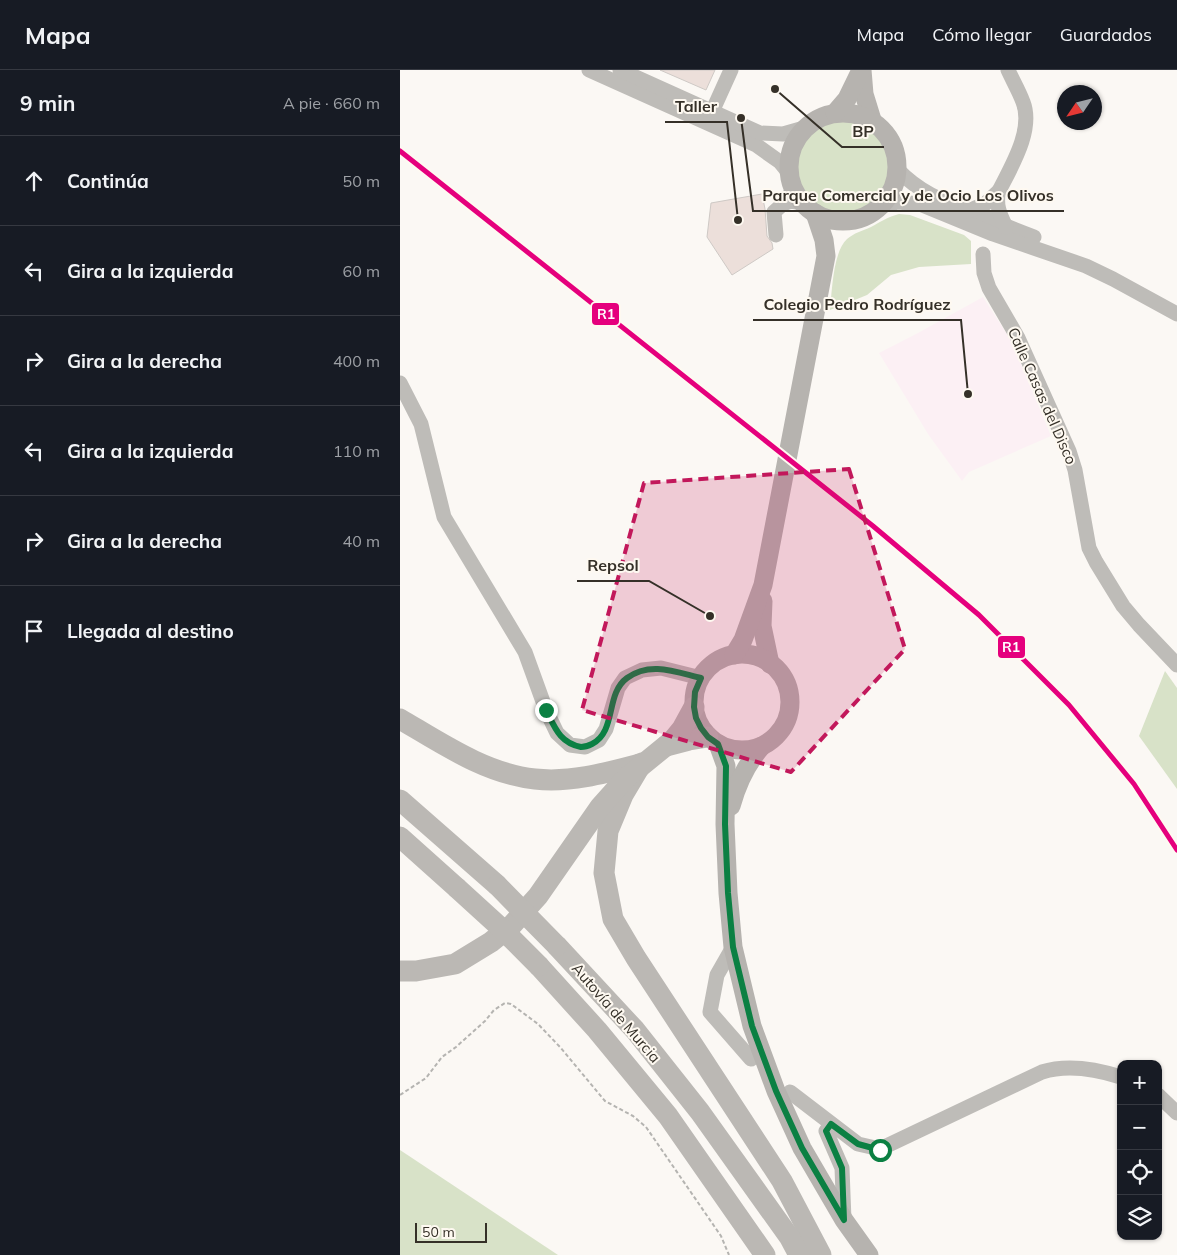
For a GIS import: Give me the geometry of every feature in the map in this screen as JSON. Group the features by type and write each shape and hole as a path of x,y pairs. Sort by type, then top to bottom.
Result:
{"highway":[{"path":"400,971 416,971 455,964 491,942 512,925 538,896 600,807 625,779 642,763 666,746 682,729 694,707"},
{"path":"400,719 459,753 495,770 534,779 559,780 582,777 608,773 642,763"},
{"path":"666,746 689,740 713,740"},
{"path":"642,763 623,795 608,831 604,873 613,919 646,975 782,1181 821,1255"},
{"name":"Autovía de Murcia","path":"400,800 497,885 635,1030 694,1105 790,1238 799,1255"},
{"name":"Autovía de Murcia","path":"400,836 502,929 597,1030 668,1116 765,1255"},
{"path":"400,841 457,888"}],"main road":[{"path":"835,113 847,99 861,70"},
{"path":"861,70 864,94 872,120"},
{"path":"734,655 743,640 763,585 826,256 834,240 844,227 852,221 867,216 881,206 893,190 898,170 897,155 892,141 883,129 872,120 854,113 835,113 817,118 804,128 795,141 790,157 797,196 824,240 826,256"},
{"path":"797,196 833,220 852,221"},
{"path":"763,585 762,626 770,664"},
{"path":"725,824 735,790 744,770 762,746 774,738 783,728 790,700 787,686 780,674 770,664 759,658 747,655 734,655 721,659 709,667 701,678 695,692 694,707 696,718 701,728 713,740 732,750 748,750 762,746"},
{"path":"713,740 726,766 725,824 733,947 752,1026 776,1091 802,1148 844,1220 869,1255"}],"street":[{"path":"589,70 756,145 780,162 797,196 774,212 776,235"},
{"path":"620,70 653,77 712,112 760,133 783,134 804,128"},
{"path":"712,112 732,70"},
{"path":"1002,231 997,198 1020,149 1026,115 1024,103 1008,70"},
{"path":"898,170 913,185 969,218"},
{"path":"969,218 999,191"},
{"path":"881,206 898,202 920,204 969,218 1086,266 1177,314"},
{"name":"Calle Casas del Disco","path":"969,218 980,237 984,273 989,288 1018,338 1070,451 1089,548 1123,606 1177,663"},
{"path":"983,254 988,242 1002,231"},
{"path":"1002,231 1088,257 1177,306"},
{"path":"400,383 421,424 444,517 525,652 546,710 557,733 570,745 585,747 599,740 606,729 618,688 626,678 642,670 661,668 701,678"},
{"path":"733,947 717,975 710,1012 751,1059"},
{"path":"790,1092 858,1144 880,1150 1052,1068 1074,1067 1117,1076"},
{"path":"1162,1099 1177,1113"},
{"path":"831,1124 826,1131 842,1168 844,1220"}],"path":[{"path":"400,1095 426,1078 442,1057 485,1021 494,1010 505,1003 511,1004 538,1024 605,1101 633,1116 646,1127 721,1236 729,1255"}],"highlighted area":[{"path":"849,469 905,649 791,772 582,710 644,483"}],"shaded area":[{"path":"983,297 1012,342 1051,436 969,472 962,481 928,434 879,353"}],"green space":[{"path":"843,120 861,124 876,134 886,149 890,167 886,185 876,200 861,210 843,214 825,210 810,200 800,185 796,167 800,149 810,134 825,124"},
{"path":"899,214 910,215 964,235 971,241 971,264 919,267 891,275 867,295 830,310 834,272 842,245 852,235"},
{"path":"1165,671 1177,688 1177,789 1139,736"},
{"path":"400,1150 558,1255 400,1255"}],"building":[{"path":"660,70 715,70 706,90"},
{"path":"762,194 767,236 772,243 773,249 732,275 707,237 711,203"}],"transit line":[{"name":"R1","path":"400,151 873,526 979,615 1069,705 1134,784 1177,850"}],"place":[{"name":"BP","path":"775,89"},
{"name":"Parque Comercial y de Ocio Los Olivos","path":"741,118"},
{"name":"Taller","path":"738,220"},
{"name":"Colegio Pedro Rodríguez","path":"968,394"},
{"name":"Repsol","path":"710,616"}],"route":[{"path":"546,710 557,733 570,745 585,747 599,740 606,729 618,688 626,678 642,670 661,668 701,678 695,692 694,707 696,718 708,737 718,744 726,766 725,824 733,947 752,1026 776,1091 802,1148 844,1220 842,1168 826,1131 831,1124 858,1144 880,1150"}]}
